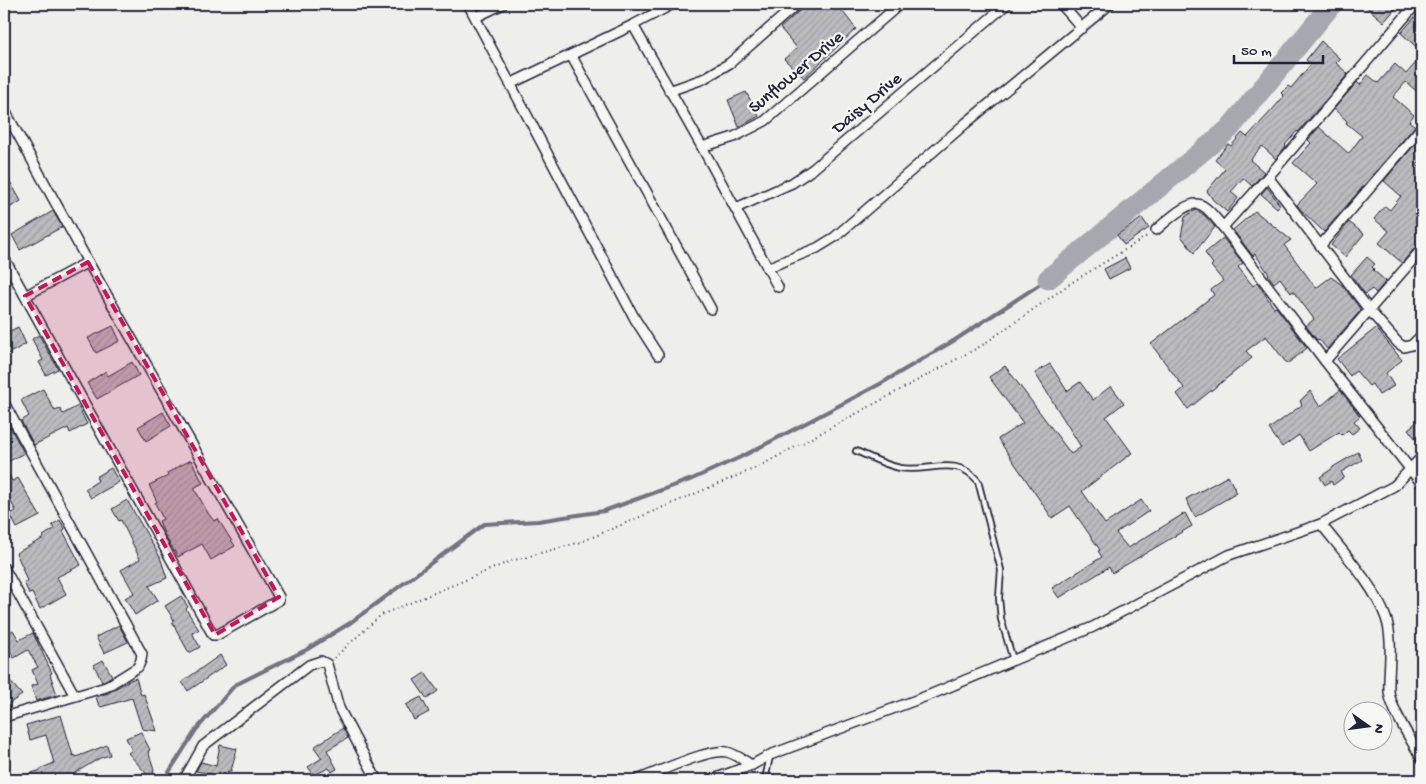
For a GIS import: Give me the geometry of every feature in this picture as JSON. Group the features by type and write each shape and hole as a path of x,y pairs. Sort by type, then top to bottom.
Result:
{"street":[{"path":"468,4 635,319 658,355"},
{"path":"476,17 503,4"},
{"path":"510,84 673,4"},
{"path":"669,91 703,79 730,63 797,4"},
{"name":"Sunflower Drive","path":"702,147 734,136 765,120 900,4"},
{"name":"Daisy Drive","path":"736,208 792,183 813,169 1007,4"},
{"path":"1061,4 1082,28"},
{"path":"768,268 817,248 835,237 966,123 1110,4"},
{"path":"1223,227 1416,4"},
{"path":"633,25 736,208 778,287"},
{"path":"571,55 712,309"},
{"path":"4,109 279,600 213,636 4,258"},
{"path":"1321,245 1422,127"},
{"path":"1268,177 1370,311 1398,344 1404,348 1412,346 1422,335"},
{"path":"1156,230 1186,206 1199,204 1205,207 1223,227 1422,484"},
{"path":"1325,361 1422,250"},
{"path":"25,296 88,262"},
{"path":"4,404 142,654 138,667 106,687 4,717"},
{"path":"711,780 752,765 770,754 932,694 1093,627 1241,550 1321,524 1394,486 1401,480 1409,468 1422,457"},
{"path":"1321,524 1372,591 1386,619 1390,645 1389,692 1392,707 1422,759"},
{"path":"4,568 75,696"},
{"path":"184,780 203,746 309,665 321,661 326,664 339,708 377,780"},
{"path":"637,780 718,751 728,752 752,765"}],"lane":[{"path":"856,451 901,468 956,466 972,474 978,481 1001,570 999,598 1001,619 1013,660"},
{"path":"765,780 770,754"}],"path":[{"path":"326,664 381,615 511,561 581,542 758,467 981,346 1071,283 1134,246 1156,230"}],"highlighted area":[{"path":"88,262 279,597 215,635 25,296"}],"building":[{"path":"807,4 837,4 856,29 804,78 784,59 797,48 780,28"},
{"path":"1363,4 1392,4 1396,8 1384,22"},
{"path":"1422,9 1422,52 1401,33"},
{"path":"1321,41 1340,59 1336,63 1348,74 1285,145 1276,159 1262,146 1250,160 1264,172 1252,186 1243,178 1231,192 1238,198 1227,212 1213,200 1207,191 1225,169 1215,160 1228,144 1231,146 1242,133 1247,137 1273,109 1284,96 1281,93 1288,86 1291,88 1311,64 1306,60"},
{"path":"1422,56 1422,96 1406,82 1393,97 1414,115 1409,121 1415,126 1324,232 1297,205 1317,184 1293,163 1311,143 1308,140 1319,127 1348,153 1350,152 1362,136 1346,123 1347,121 1334,109 1357,82 1360,85 1368,75 1378,83 1395,64 1406,74"},
{"path":"746,92 759,116 739,127 728,100"},
{"path":"1417,142 1422,147 1422,159 1417,165 1422,170 1418,175 1422,179 1422,228 1419,232 1422,235 1422,243 1417,245 1402,263 1379,243 1389,231 1374,219 1385,206 1390,210 1401,196 1384,181"},
{"path":"4,171 21,201 4,211"},
{"path":"1267,187 1280,205 1277,208 1261,194"},
{"path":"1197,210 1215,227 1194,253 1181,236 1185,217"},
{"path":"53,211 62,227 20,250 12,235"},
{"path":"1255,211 1291,240 1284,245 1316,288 1331,277 1342,285 1361,310 1327,349 1306,326 1314,319 1293,291 1291,293 1280,278 1274,283 1255,254 1253,256 1233,230"},
{"path":"1142,218 1149,228 1124,245 1117,235"},
{"path":"1349,222 1364,234 1345,257 1331,245"},
{"path":"1223,238 1243,263 1238,267 1253,286 1257,282 1274,308 1276,307 1307,348 1287,364 1266,336 1246,351 1252,358 1188,409 1177,394 1184,388 1151,344 1214,295 1211,290 1223,281 1211,266 1213,264 1205,253"},
{"path":"1367,257 1375,264 1372,267 1373,270 1386,281 1376,293 1372,289 1365,294 1351,275"},
{"path":"1125,258 1130,268 1109,279 1104,269"},
{"path":"113,326 120,341 96,353 88,338"},
{"path":"18,327 26,344 4,356 4,334"},
{"path":"1376,328 1402,360 1386,373 1394,386 1379,395 1372,384 1369,386 1356,371 1350,376 1337,359"},
{"path":"39,335 58,369 46,375 39,362 43,360 32,339"},
{"path":"132,362 139,375 97,399 87,383 106,371 108,376"},
{"path":"1050,364 1067,391 1080,382 1093,400 1111,386 1124,403 1106,417 1132,453 1082,491 1105,524 1141,500 1149,511 1116,533 1128,548 1185,513 1192,526 1112,573 1109,567 1059,598 1052,588 1102,557 1098,551 1100,550 1070,506 1052,518 998,439 1023,423 989,377 1005,366 1071,454 1081,447 1035,373"},
{"path":"43,389 55,411 60,409 63,414 78,406 87,424 70,433 68,428 34,445 21,421 29,416 21,400"},
{"path":"1340,390 1360,416 1354,421 1360,428 1352,434 1348,430 1342,435 1339,432 1309,451 1299,435 1282,447 1269,429 1302,405 1300,401 1310,391 1320,407"},
{"path":"163,412 171,426 146,441 138,427"},
{"path":"1422,418 1422,447 1408,429"},
{"path":"10,427 24,453 4,464 4,431"},
{"path":"1358,452 1362,460 1341,472 1344,477 1333,485 1331,481 1325,485 1320,477"},
{"path":"191,460 203,483 194,488 208,513 214,521 218,519 235,546 211,560 202,544 178,557 165,536 159,521 163,519 149,485 168,476 167,473"},
{"path":"4,466 12,481 18,478 40,516 17,528 10,514 16,511 4,489"},
{"path":"111,468 119,482 91,498 85,489 98,481 96,477"},
{"path":"1228,476 1237,493 1195,517 1186,499"},
{"path":"127,500 160,557 167,578 149,586 158,600 135,615 125,598 134,593 121,570 140,559 121,520 119,521 112,509"},
{"path":"60,520 65,529 63,531 81,565 57,577 66,594 40,609 32,593 29,594 24,582 27,581 23,568 16,553 44,538 43,536 54,529 52,525"},
{"path":"181,596 188,607 186,609 199,630 192,633 200,647 189,653 172,622 174,620 165,606"},
{"path":"119,625 128,642 104,653 96,637"},
{"path":"13,630 19,640 33,633 52,673 50,674 57,695 36,701 31,686 38,684 32,670 38,667 28,650 14,658 4,640 4,636"},
{"path":"220,655 226,665 188,691 182,682"},
{"path":"103,660 112,676 102,682 94,665"},
{"path":"425,673 438,691 427,699 414,680"},
{"path":"136,678 141,695 144,694 157,731 142,729 132,698 101,707 98,703 96,697 108,693"},
{"path":"9,680 22,695 4,707 4,685"},
{"path":"421,697 429,712 414,720 406,705"},
{"path":"61,715 73,756 75,755 76,757 107,745 110,755 100,758 75,773 79,780 16,780 16,778 41,770 54,763 46,735 30,740 26,725"},
{"path":"343,728 348,738 327,750 337,769 332,772 329,768 314,775 308,767 322,758 314,747"},
{"path":"141,732 150,750 148,751 154,769 152,780 128,753 132,750 126,738"},
{"path":"220,745 237,749 231,771 228,771 226,780 214,777 215,775 196,771 201,762 216,766"}],"waterway":[{"path":"1048,279 1229,129 1332,4"},
{"path":"164,780 196,730 235,685 306,650 350,623 484,524 538,521 604,511 692,479 743,456 880,384 955,340 1048,279"}]}
